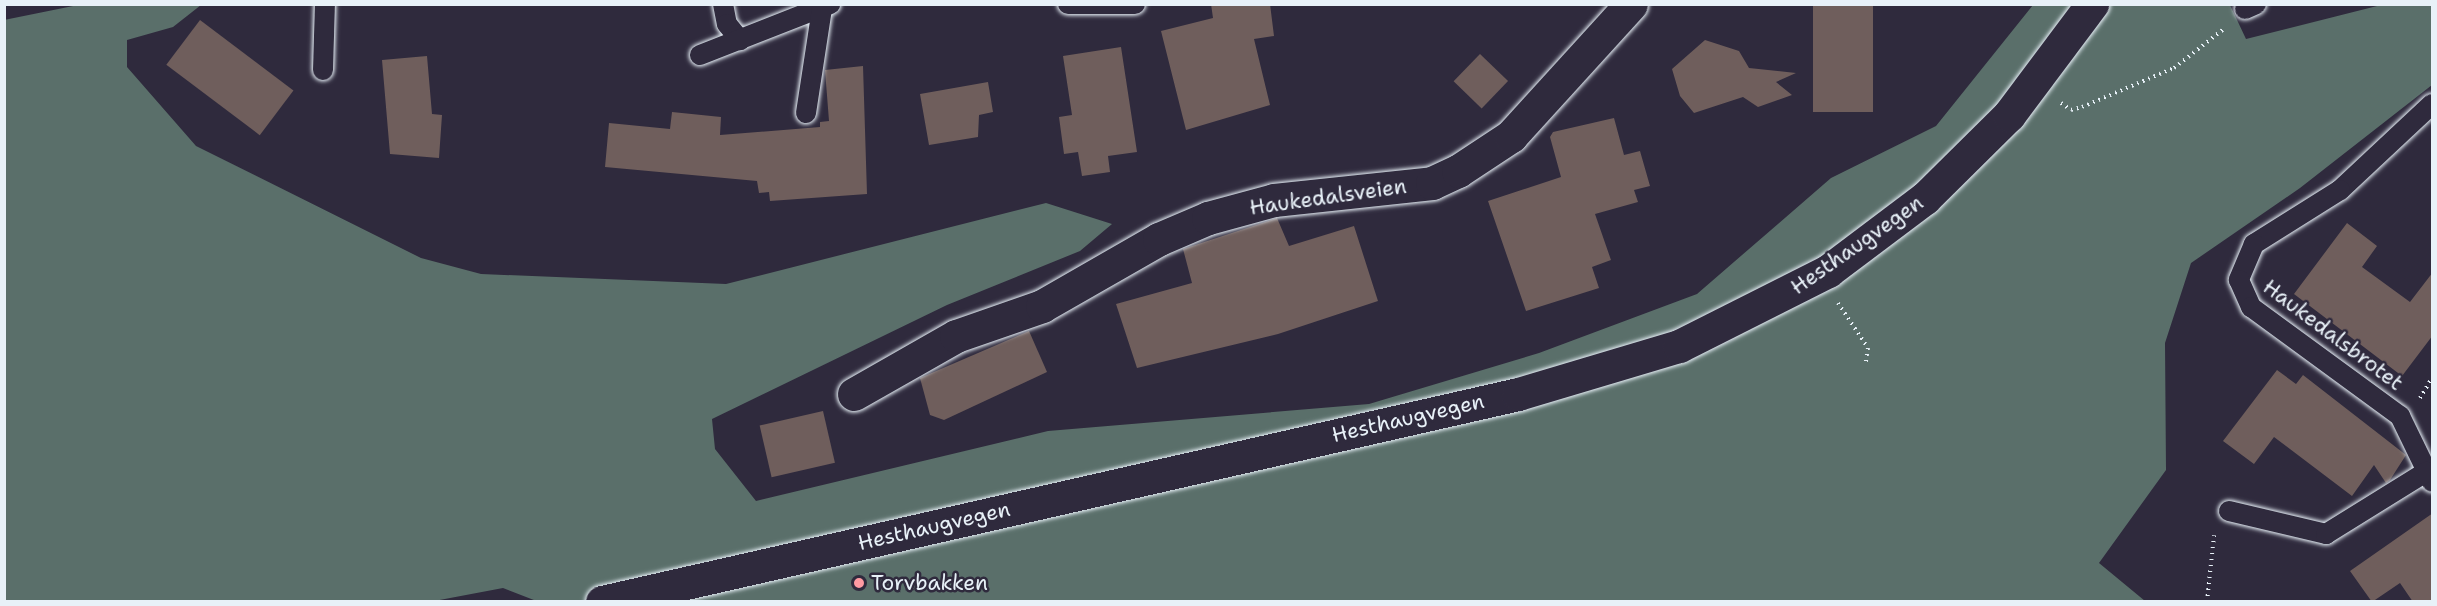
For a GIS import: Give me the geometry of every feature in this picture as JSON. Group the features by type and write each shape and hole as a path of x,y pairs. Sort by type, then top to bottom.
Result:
{"main road":[{"name":"Haukedalsveien","path":"854,394 956,336 1042,306 1159,239 1208,218 1284,199 1432,183 1458,171 1511,136 1631,4"},
{"name":"Hesthaugvegen","path":"603,602 1518,394 1679,346 1828,271 1925,198 2010,115 2092,4"}],"lane":[{"path":"323,70 325,4"},
{"path":"723,4 727,24 740,40"},
{"path":"1068,4 1135,4"},
{"path":"700,55 826,6"},
{"path":"806,113 826,6"},
{"name":"Haukedalsbrotet","path":"2229,511 2326,534 2429,477 2400,416 2251,307 2239,280 2254,244 2349,183 2433,104"}],"path":[{"path":"2057,101 2072,110 2174,68 2250,7"},
{"path":"1835,297 1868,348 1865,366"},
{"path":"2425,390 2433,378"},
{"path":"2207,602 2215,522 2229,511"}],"green space":[{"path":"78,5 201,5 173,27 127,40 127,67 196,146 421,258 481,274 726,284 1046,203 1112,224 1080,251 947,305 712,419 715,449 756,501 1048,431 1369,404 1539,353 1697,294 1831,178 1936,126 2033,5 2230,5 2246,39 2381,5 2432,5 2432,85 2300,188 2191,263 2165,343 2166,470 2099,563 2145,601 539,602 503,588 429,602 5,602 4,20"}],"building":[{"path":"1211,4 1270,4 1274,36 1254,39 1270,105 1186,130 1161,31 1213,18"},
{"path":"1813,4 1873,4 1873,112 1813,112"},
{"path":"200,20 293,90 260,135 166,65"},
{"path":"1705,40 1739,51 1749,68 1796,73 1776,82 1792,95 1758,107 1743,97 1694,113 1680,96 1672,69"},
{"path":"1121,47 1137,152 1108,156 1110,172 1082,176 1078,152 1064,154 1059,117 1072,115 1063,56"},
{"path":"1480,54 1508,81 1482,108 1454,81"},
{"path":"427,56 432,114 442,115 439,158 390,154 382,60"},
{"path":"863,66 867,194 770,201 769,192 759,193 757,181 605,167 609,123 670,129 672,112 721,117 720,135 820,127 820,122 829,121 825,70"},
{"path":"988,82 993,112 979,115 978,137 929,145 920,94"},
{"path":"1614,118 1624,155 1640,151 1650,186 1634,190 1638,202 1595,214 1611,260 1592,267 1599,288 1526,311 1488,201 1561,177 1550,137 1553,132"},
{"path":"1277,218 1289,246 1354,226 1378,301 1278,334 1137,368 1116,304 1192,283 1183,249"},
{"path":"2347,223 2377,246 2362,267 2410,302 2433,272 2433,335 2402,376 2294,294"},
{"path":"1029,331 1047,372 944,420 930,415 920,378"},
{"path":"2277,370 2296,384 2303,375 2406,455 2390,480 2386,483 2374,465 2352,496 2274,437 2254,464 2223,441"},
{"path":"823,411 835,463 772,477 760,426"},
{"path":"2433,513 2433,602 2413,602 2400,583 2372,602 2350,571"}],"place":[{"name":"Torvbakken","path":"859,583"}]}
